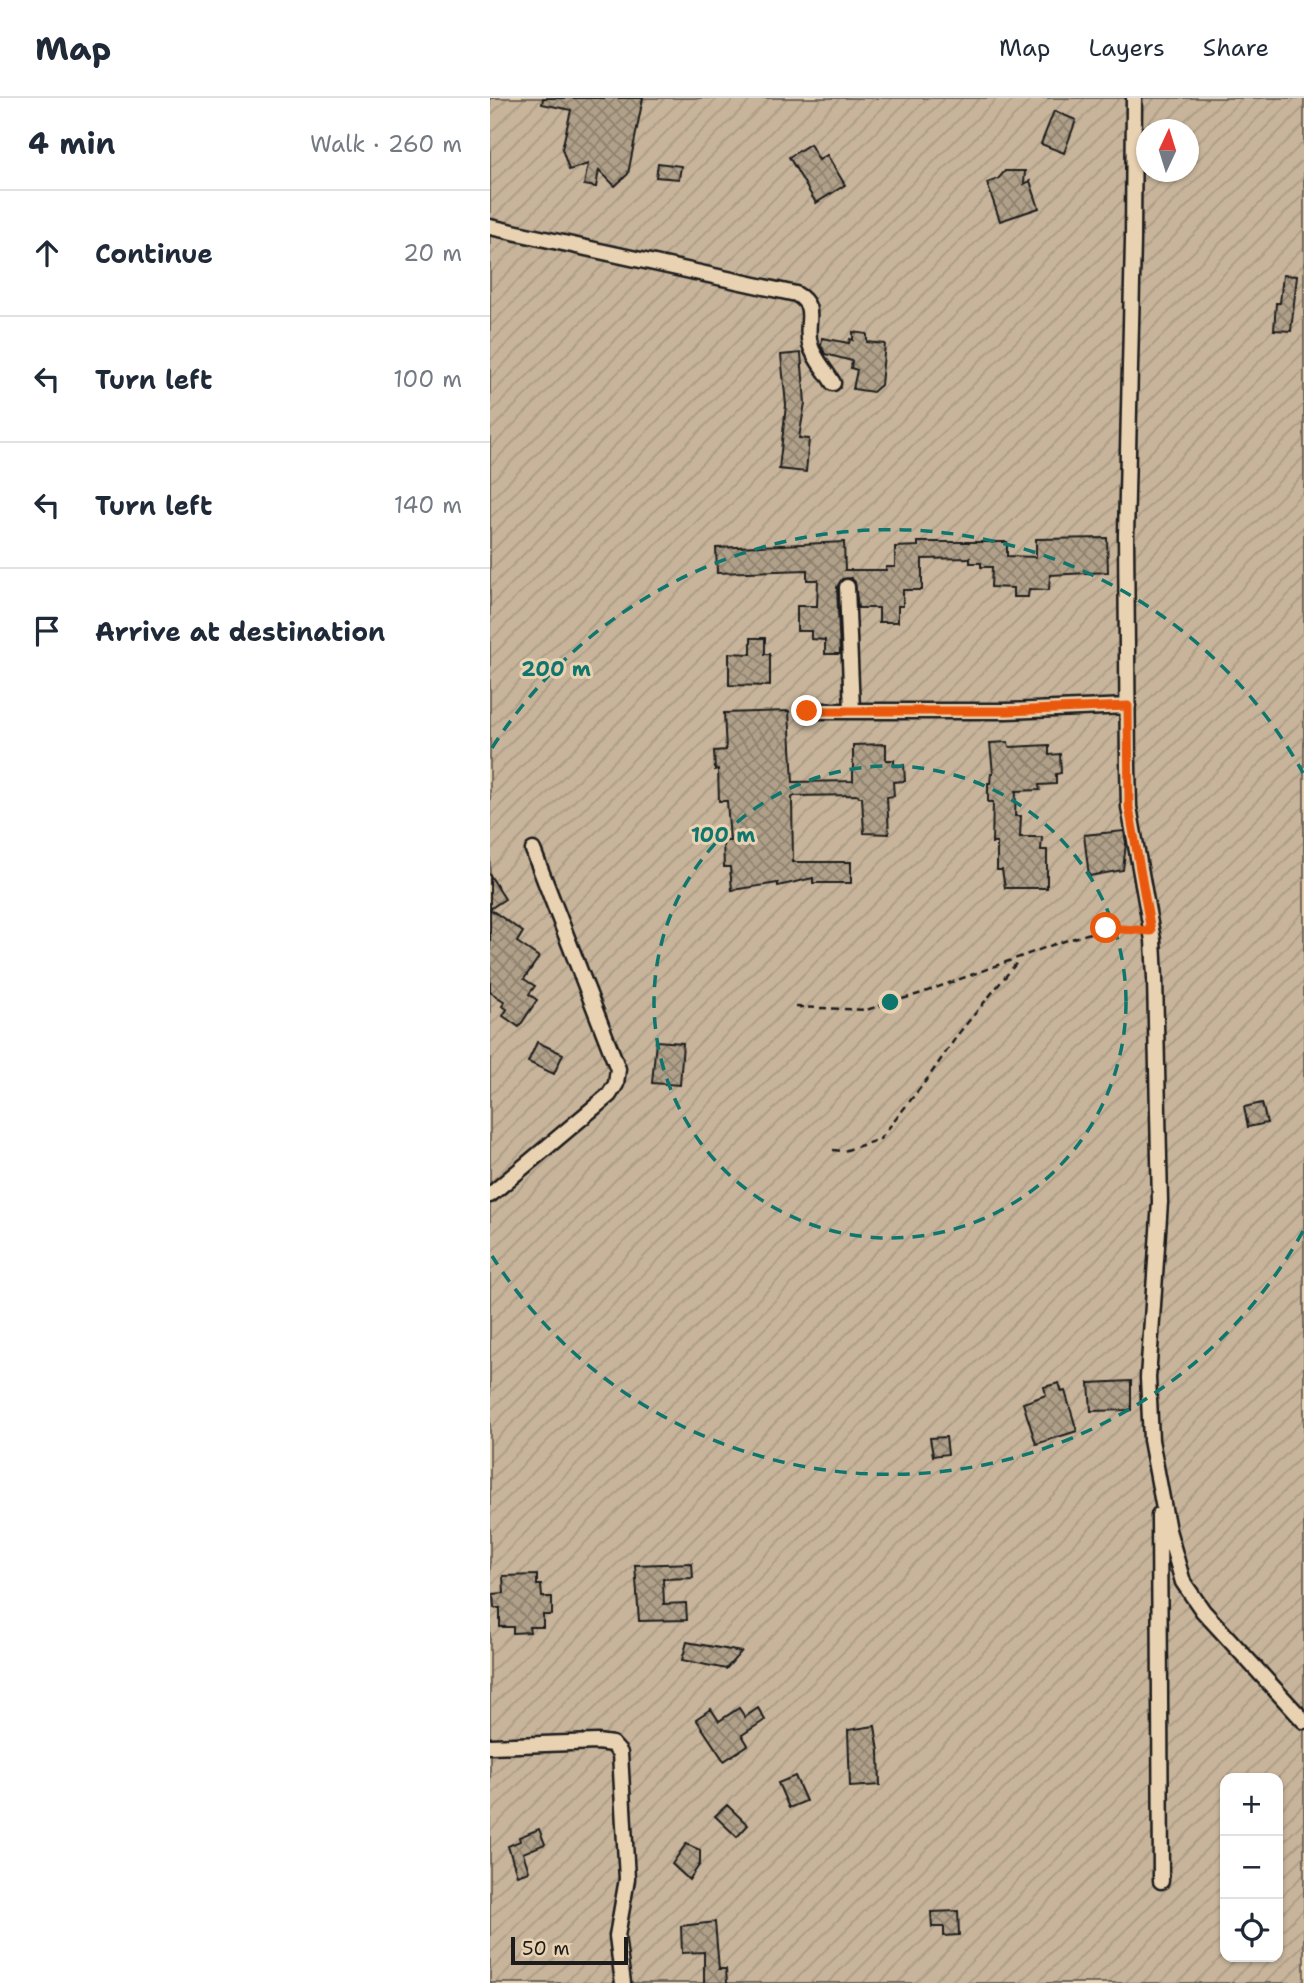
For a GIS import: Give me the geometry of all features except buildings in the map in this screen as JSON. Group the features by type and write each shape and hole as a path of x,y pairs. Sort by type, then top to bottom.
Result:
{"street":[{"path":"1134,98 1126,536 1129,807 1151,931 1155,978 1160,1202 1148,1378 1151,1440 1168,1530 1183,1582 1203,1611 1304,1721"},
{"path":"490,227 796,294 806,300 810,309 810,347 833,383"},
{"path":"847,587 852,710"},
{"path":"807,711 1007,711 1128,706"},
{"path":"490,1195 609,1095 616,1084 618,1069 533,850"},
{"path":"1158,1478 1161,1881"},
{"path":"490,1746 597,1742 611,1744 620,1753 627,1879 617,1936 623,1983"}],"path":[{"path":"796,1007 866,1010 1106,928 1151,931"},
{"path":"833,1150 844,1151 880,1139 928,1078 958,1033 1021,957"}],"shaded area":[{"path":"490,98 1304,98 1304,1983 490,1983"}],"route":[{"path":"807,711 1007,711 1128,706 1129,807 1151,931 1106,928"}]}
